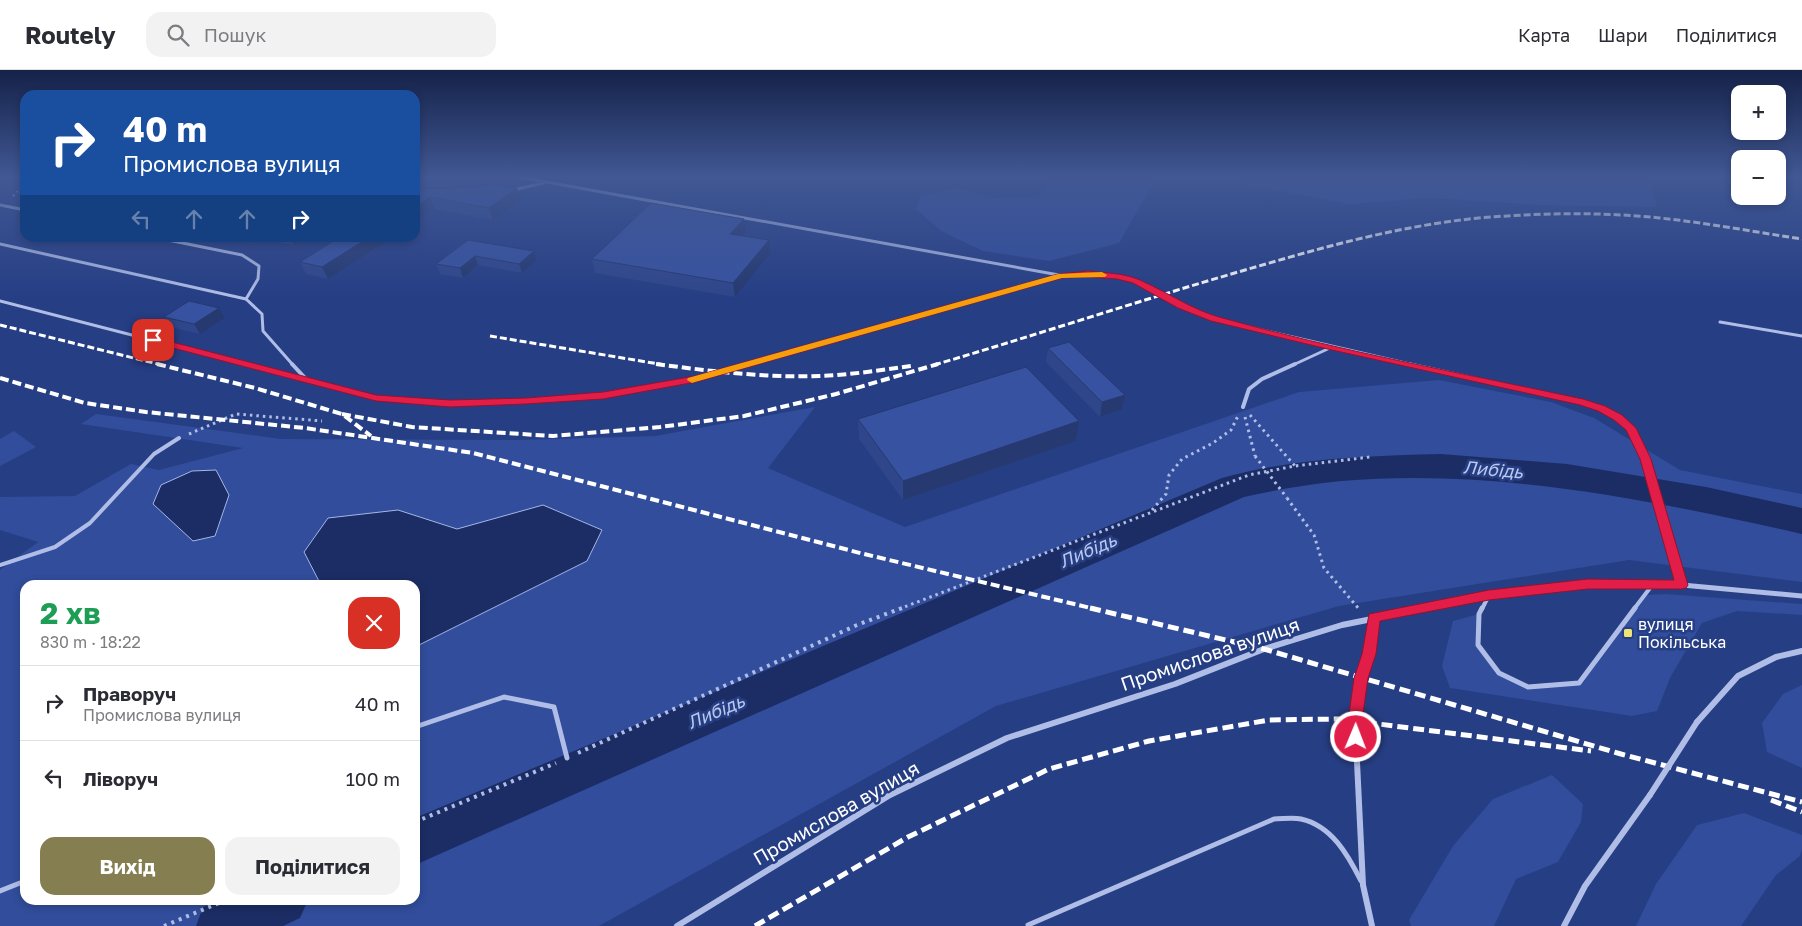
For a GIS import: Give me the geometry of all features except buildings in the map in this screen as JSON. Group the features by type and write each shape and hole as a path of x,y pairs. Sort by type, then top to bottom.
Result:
{"street":[{"name":"Промислова вулиця","path":"678,926 890,795 1008,738 1176,684 1264,649 1342,624 1489,595 1588,584 1682,585 1802,596"},
{"path":"1370,618 1369,654 1361,678 1355,721 1363,885 1372,926"},
{"path":"1564,926 1585,886 1650,796 1697,722 1738,676 1776,657 1802,651"}],"lane":[{"path":"737,217 1061,276"},
{"path":"178,242 242,255 259,266 258,279 246,299"},
{"path":"0,244 246,299 262,314 263,330 306,379"},
{"path":"0,301 376,398 450,404 603,395 696,379 1061,276 1088,274 1118,276 1136,281 1181,306 1215,319 1332,347 1583,402 1601,408 1630,428 1645,459 1682,585"},
{"path":"1720,322 1802,336"},
{"path":"1243,407 1249,389 1262,379 1332,347"},
{"path":"0,565 55,547 90,523 154,454 179,438"},
{"path":"1489,595 1479,614 1478,645 1499,673 1528,687 1579,683 1653,584"},
{"path":"420,725 504,697 554,708 567,758"},
{"path":"1028,924 1274,819 1301,819 1330,832 1351,860 1363,885"},
{"path":"0,891 20,883"}],"path":[{"path":"1243,407 1255,456 1314,535 1324,568 1370,618"},
{"path":"1243,407 1295,466"},
{"path":"1150,512 1166,494 1169,475 1182,459 1213,443 1231,430 1243,407"},
{"path":"179,438 236,414 322,422"},
{"path":"420,820 567,758 857,625 1150,512 1249,475 1295,466 1370,457"},
{"path":"164,926 214,905"}],"shaded area":[{"path":"925,217 1134,217 1119,243 1049,261 983,251 941,231"},
{"path":"1439,380 1551,402 1594,418 1680,470 1802,494 1802,582 1629,560 1339,606 996,706 599,926 0,926 0,570 38,542 0,530 0,497 75,496 131,464 159,470 243,448 81,424 96,414 281,439 518,440 655,436 815,407 768,468 905,527 1299,392"},
{"path":"14,431 36,447 0,466 0,439"},
{"path":"216,470 229,495 215,536 193,541 153,504 161,485 192,471"},
{"path":"543,505 602,530 587,561 420,644 420,580 318,580 304,552 328,518 398,510 457,529"},
{"path":"1666,594 1802,604 1802,615 1737,611 1702,623 1670,678 1657,711 1632,716 1450,688 1442,666 1453,621 1479,614 1478,645 1499,673 1528,687 1579,683 1645,595"},
{"path":"1802,685 1802,768 1767,752 1762,723 1783,694"},
{"path":"1552,775 1583,804 1581,822 1558,862 1516,879 1494,926 1411,926 1409,920 1453,846 1493,799"},
{"path":"1744,813 1802,835 1802,849 1800,856 1776,875 1741,926 1636,926 1656,884 1697,825"}],"waterway":[{"name":"Либідь","path":"420,840 1235,487 1287,476 1341,469 1441,466 1567,476 1706,500 1802,521"},
{"name":"Либідь","path":"222,926 270,905"}],"railway":[{"path":"934,365 1178,290 1345,242 1432,224 1492,217"},
{"path":"1648,217 1802,239"},
{"path":"0,325 162,365"},
{"path":"490,336 665,365"},
{"path":"157,364 255,388 342,414"},
{"path":"656,364 779,376 843,375 911,366"},
{"path":"342,414 412,427 553,436 660,427 744,416 836,394 938,364"},
{"path":"0,378 85,403 146,412 305,428 473,453 864,554 1095,609"},
{"path":"342,414 371,436"},
{"path":"1090,608 1264,649 1621,754 1802,802"},
{"path":"755,926 908,837 1049,769 1149,741 1269,720 1339,719 1591,751"},
{"path":"1771,800 1802,812"}],"slow traffic":[{"path":"692,380 1061,276 1102,275"}],"place":[{"name":"вулиця Покільська","path":"1628,633"}],"route":[{"path":"153,340 376,398 450,404 526,401 603,395 696,379 1061,276 1088,274 1118,276 1136,281 1181,306 1215,319 1332,347 1583,402 1601,408 1630,428 1645,459 1682,585 1588,584 1489,595 1374,617 1369,654 1361,678 1355,721 1356,737"}]}
